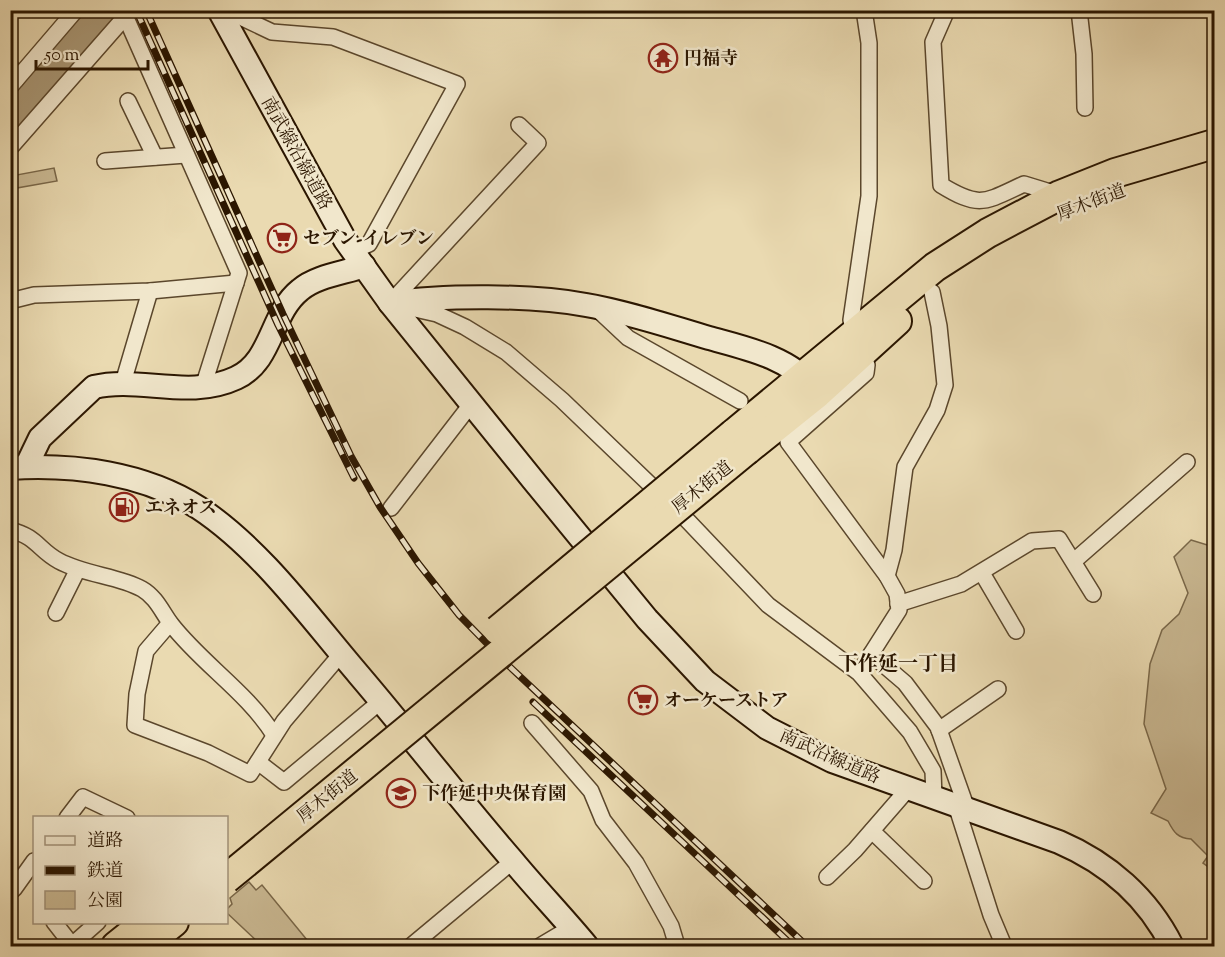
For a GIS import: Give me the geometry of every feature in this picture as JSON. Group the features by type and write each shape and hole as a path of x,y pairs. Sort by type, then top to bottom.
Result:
{"highway":[{"name":"厚木街道","path":"228,854 812,385 935,267 1006,223 1060,195 1115,173 1215,144"},
{"name":"厚木街道","path":"857,344 977,259 1042,221 1113,192 1215,160"},
{"name":"厚木街道","path":"228,877 740,442"},
{"path":"116,946 157,930"}],"street":[{"path":"13,83 76,10"},
{"path":"859,673 898,610 897,594 887,576 788,442 866,373 867,365 857,344 850,320 869,196 869,43 864,10"},
{"path":"946,10 933,42 942,185 959,196 985,202 1024,184 1060,195"},
{"path":"1079,10 1084,54 1085,108"},
{"path":"18,468 40,438 94,387 203,387 236,378 257,362 291,301 301,288 359,259 457,84 333,37 272,32 227,13"},
{"name":"南武線沿線道路","path":"227,13 359,259 390,303 450,374"},
{"path":"10,148 124,14 240,273 203,387"},
{"path":"10,65 13,83"},
{"path":"128,101 155,157"},
{"path":"390,303 538,143 519,125"},
{"path":"105,161 186,155"},
{"path":"10,301 34,295 150,291 236,283"},
{"path":"122,386 150,291"},
{"path":"887,576 894,550 905,467 936,410 945,385 939,326 932,292"},
{"path":"390,303 418,299 536,299 595,307 741,347 787,365 812,385"},
{"path":"390,303 437,314 465,327 506,352 562,400 688,521 768,605 859,673 910,732 933,771 934,798"},
{"path":"595,307 628,338 740,401"},
{"name":"南武沿線道路","path":"450,374 647,619 705,681 751,716 796,745 908,789 1072,848 1109,870 1142,902 1172,946"},
{"path":"391,508 472,403"},
{"path":"1074,561 1187,462"},
{"path":"18,468 96,470 169,493 198,508 246,545 587,946"},
{"path":"10,530 26,533 48,554 77,571 140,588 150,595 193,650 264,718 274,735"},
{"path":"898,604 961,584 1032,541 1059,539 1093,594"},
{"path":"56,614 77,571"},
{"path":"982,573 1016,631"},
{"path":"170,623 146,651 137,694 135,724 208,753 250,774 274,735 341,654"},
{"path":"871,654 905,683 939,730 962,807 981,886 1004,946"},
{"path":"939,730 998,689"},
{"path":"258,762 285,782 381,701"},
{"path":"532,723 591,791 603,820 636,863 671,926 677,946"},
{"path":"827,877 872,831 908,789"},
{"path":"69,816 83,797 123,816"},
{"path":"872,831 924,881"},
{"path":"411,946 513,861"},
{"path":"15,890 33,863"},
{"path":"56,924 72,945 96,924"},
{"path":"540,946 572,927"}],"green space":[{"path":"54,168 57,181 11,189 11,176"},
{"path":"1191,540 1214,547 1214,871 1203,863 1208,856 1191,839 1180,836 1174,832 1168,821 1151,813 1166,789 1144,724 1150,664 1162,630 1179,614 1188,593 1174,557"},
{"path":"249,882 256,890 262,885 312,946 262,946 228,914 228,908 232,904 230,898"}],"waterway":[{"path":"10,118 104,10"}],"railway":[{"path":"136,10 278,325 354,478"},
{"path":"146,10 283,314 351,456 380,507 418,563 459,615 510,667 807,946"},
{"path":"533,702 793,946"}],"place":[{"name":"円福寺","path":"663,58"},
{"name":"セブン-イレブン","path":"282,238"},
{"name":"エネオス","path":"124,507"},
{"name":"オーケーストア","path":"643,700"},
{"name":"下作延中央保育園","path":"401,793"}],"district":[{"name":"下作延一丁目","path":"898,663"}]}
